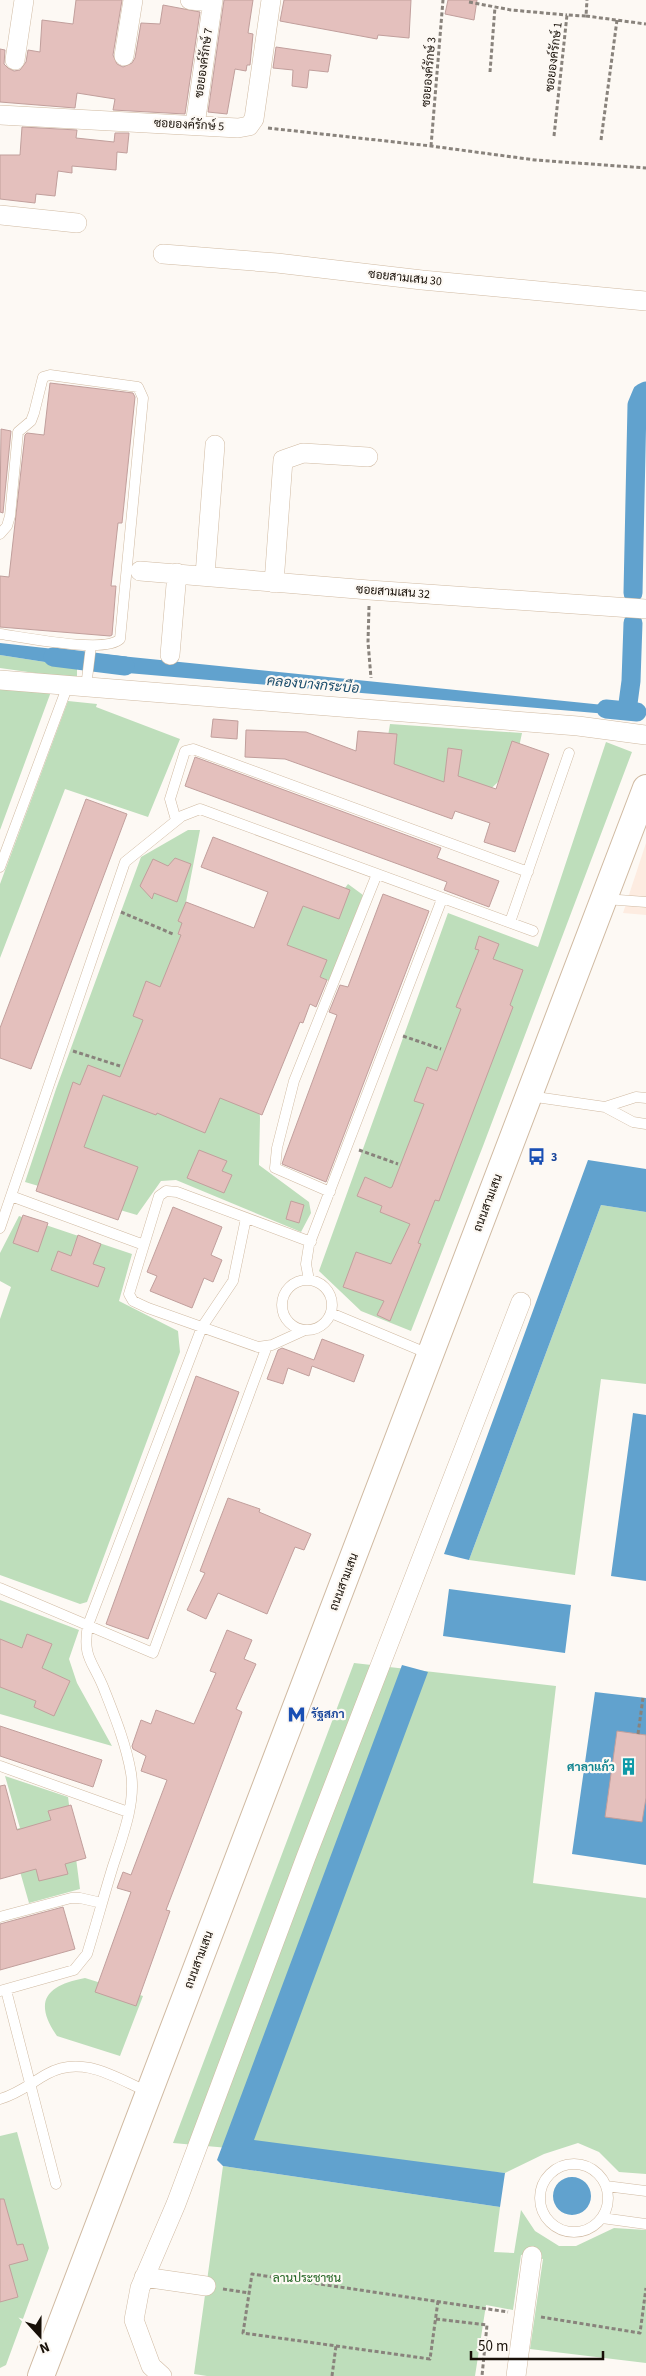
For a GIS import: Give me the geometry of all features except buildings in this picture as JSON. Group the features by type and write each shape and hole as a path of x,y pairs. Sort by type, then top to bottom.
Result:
{"main road":[{"name":"ถนนสามเสน","path":"41,2376 646,788"}],"street":[{"path":"15,60 24,0"},
{"path":"124,56 133,0"},
{"path":"190,0 213,1"},
{"name":"ซอยองค์รักษ์ 5","path":"0,115 238,128 249,126 254,118 271,0"},
{"name":"ซอยองค์รักษ์ 7","path":"194,125 213,1"},
{"path":"0,215 77,222"},
{"name":"ซอยสามเสน 30","path":"163,254 277,263 422,280 646,300"},
{"path":"205,575 215,445"},
{"path":"274,582 283,460 303,453 368,456"},
{"name":"ซอยสามเสน 32","path":"133,570 369,590 646,609"},
{"path":"170,655 176,573"},
{"path":"0,680 68,685 87,678 578,726 646,735"},
{"path":"162,2376 151,2366 134,2320 140,2288 176,2204 306,1857 521,1302"},
{"path":"516,2376 532,2256"},
{"path":"144,2277 206,2286"}],"lane":[{"path":"0,534 7,526 10,516 18,432 31,421 43,377 50,375 138,387 143,398 133,570 120,639 116,643 91,650 0,634"},
{"path":"87,678 91,650"},
{"path":"0,867 68,685"},
{"path":"176,820 170,800 186,752 193,749 528,872"},
{"path":"510,922 569,753"},
{"path":"0,1228 125,862 182,816 200,809 442,899 533,930"},
{"path":"330,1192 276,1168 276,1148 294,1081 377,874"},
{"path":"309,1280 306,1264 311,1242 442,899"},
{"path":"604,899 646,902"},
{"path":"528,1096 605,1107 633,1122 646,1124"},
{"path":"605,1107 636,1097 646,1098"},
{"path":"305,1330 297,1328 285,1317 282,1301 290,1286 297,1282 309,1280 321,1284 328,1289 332,1297 331,1313 321,1326 305,1330 267,1346 258,1347 148,1308 133,1301 129,1294 159,1196 166,1192 177,1192 311,1242"},
{"path":"11,1196 144,1245"},
{"path":"56,2184 3,1990 74,1970 87,1954 128,1812 131,1794 131,1774 123,1737 103,1686 88,1658 85,1641 88,1625 202,1327 233,1281 246,1218"},
{"path":"331,1313 430,1354"},
{"path":"0,1588 154,1652 267,1346"},
{"path":"0,1766 128,1812"},
{"path":"0,1917 71,1898 102,1903"},
{"path":"0,2099 14,2095 58,2068 74,2066 92,2067 149,2092"},
{"path":"570,2164 592,2169 601,2176 606,2186 608,2203 602,2218 594,2226 584,2231 562,2230 553,2225 545,2217 541,2207 540,2195 543,2184 558,2168 570,2164"},
{"path":"606,2186 646,2191"},
{"path":"602,2218 646,2224"}],"path":[{"name":"ซอยองค์รักษ์ 3","path":"431,146 443,0"},
{"path":"586,16 587,0"},
{"path":"469,2 495,7 567,15"},
{"path":"490,72 495,7"},
{"name":"ซอยองค์รักษ์ 1","path":"554,136 567,15 646,24"},
{"path":"601,140 617,20"},
{"path":"265,127 535,160 646,168"},
{"path":"369,590 368,642 371,678"},
{"path":"109,907 173,934"},
{"path":"391,1032 440,1049"},
{"path":"62,1047 120,1066"},
{"path":"348,1146 398,1164"},
{"path":"638,1734 643,1698"},
{"path":"438,2301 430,2359 243,2333 252,2274 438,2301 524,2314 640,2333 646,2288"},
{"path":"206,2286 249,2293"},
{"path":"436,2320 487,2325 482,2376"},
{"path":"332,2376 336,2346"}],"shaded area":[{"path":"646,843 646,915 623,913"}],"green space":[{"path":"0,655 77,667 77,679 0,668"},
{"path":"0,686 52,689 0,830"},
{"path":"68,701 97,704 96,707 180,739 148,817 65,789 0,958 0,884"},
{"path":"390,724 522,733 515,766 481,798 383,766"},
{"path":"606,742 632,752 411,1331 361,1311 319,1271 448,913 538,947"},
{"path":"188,830 200,830 186,902 210,989 253,1008 260,1118 259,1165 309,1202 311,1213 301,1232 176,1180 161,1181 137,1215 25,1182 56,1089 141,857"},
{"path":"348,884 363,895 329,981 275,955 294,896 328,911"},
{"path":"601,1205 646,1212 646,1384 601,1379 575,1575 469,1560"},
{"path":"19,1216 132,1254 119,1301 178,1331 180,1352 87,1602 80,1604 0,1575 0,1319 11,1287 0,1281 0,1253"},
{"path":"0,1600 79,1630 69,1659 77,1683 112,1746 0,1714"},
{"path":"354,1663 556,1686 533,1883 646,1898 646,2174 619,2172 599,2152 578,2143 544,2154 505,2173 173,2143"},
{"path":"5,1776 68,1797 80,1889 29,1903 19,1868 0,1833 20,1828"},
{"path":"85,1978 143,1996 120,2056 57,2036 50,2023 45,2004 48,1996 53,1990 62,1985"},
{"path":"17,2132 49,2248 6,2365 0,2368 0,2136"},
{"name":"ลานประชาชน","path":"223,2166 500,2207 494,2252 514,2253 521,2210 535,2231 559,2246 576,2246 614,2228 646,2230 646,2363 530,2349 543,2259 521,2255 513,2310 486,2305 475,2376 207,2376 194,2374"}],"water":[{"path":"0,643 81,652 77,667 0,655"},
{"path":"101,654 633,708 631,716 104,671 98,670"},
{"path":"588,1160 646,1169 646,1212 601,1205 469,1560 444,1554"},
{"path":"633,1413 646,1415 646,1581 611,1576"},
{"path":"449,1589 571,1605 565,1653 443,1636"},
{"path":"402,1665 428,1672 254,2140 505,2173 500,2207 223,2166 217,2160"},
{"path":"595,1692 646,1698 646,1865 572,1854"},
{"path":"572,2177 585,2183 591,2196 585,2209 572,2215 559,2209 553,2196 559,2183"}],"waterway":[{"name":"คลองบางกระบือ","path":"633,593 637,405 642,393 646,391"},
{"name":"คลองบางกระบือ","path":"627,711 631,681 633,623"},
{"name":"คลองบางกระบือ","path":"53,657 125,666"},
{"name":"คลองบางกระบือ","path":"606,709 637,712"}],"place":[{"name":"3","path":"537,1157"},
{"name":"รัฐสภา","path":"297,1714"},
{"name":"ศาลาแก้ว","path":"629,1767"}]}
